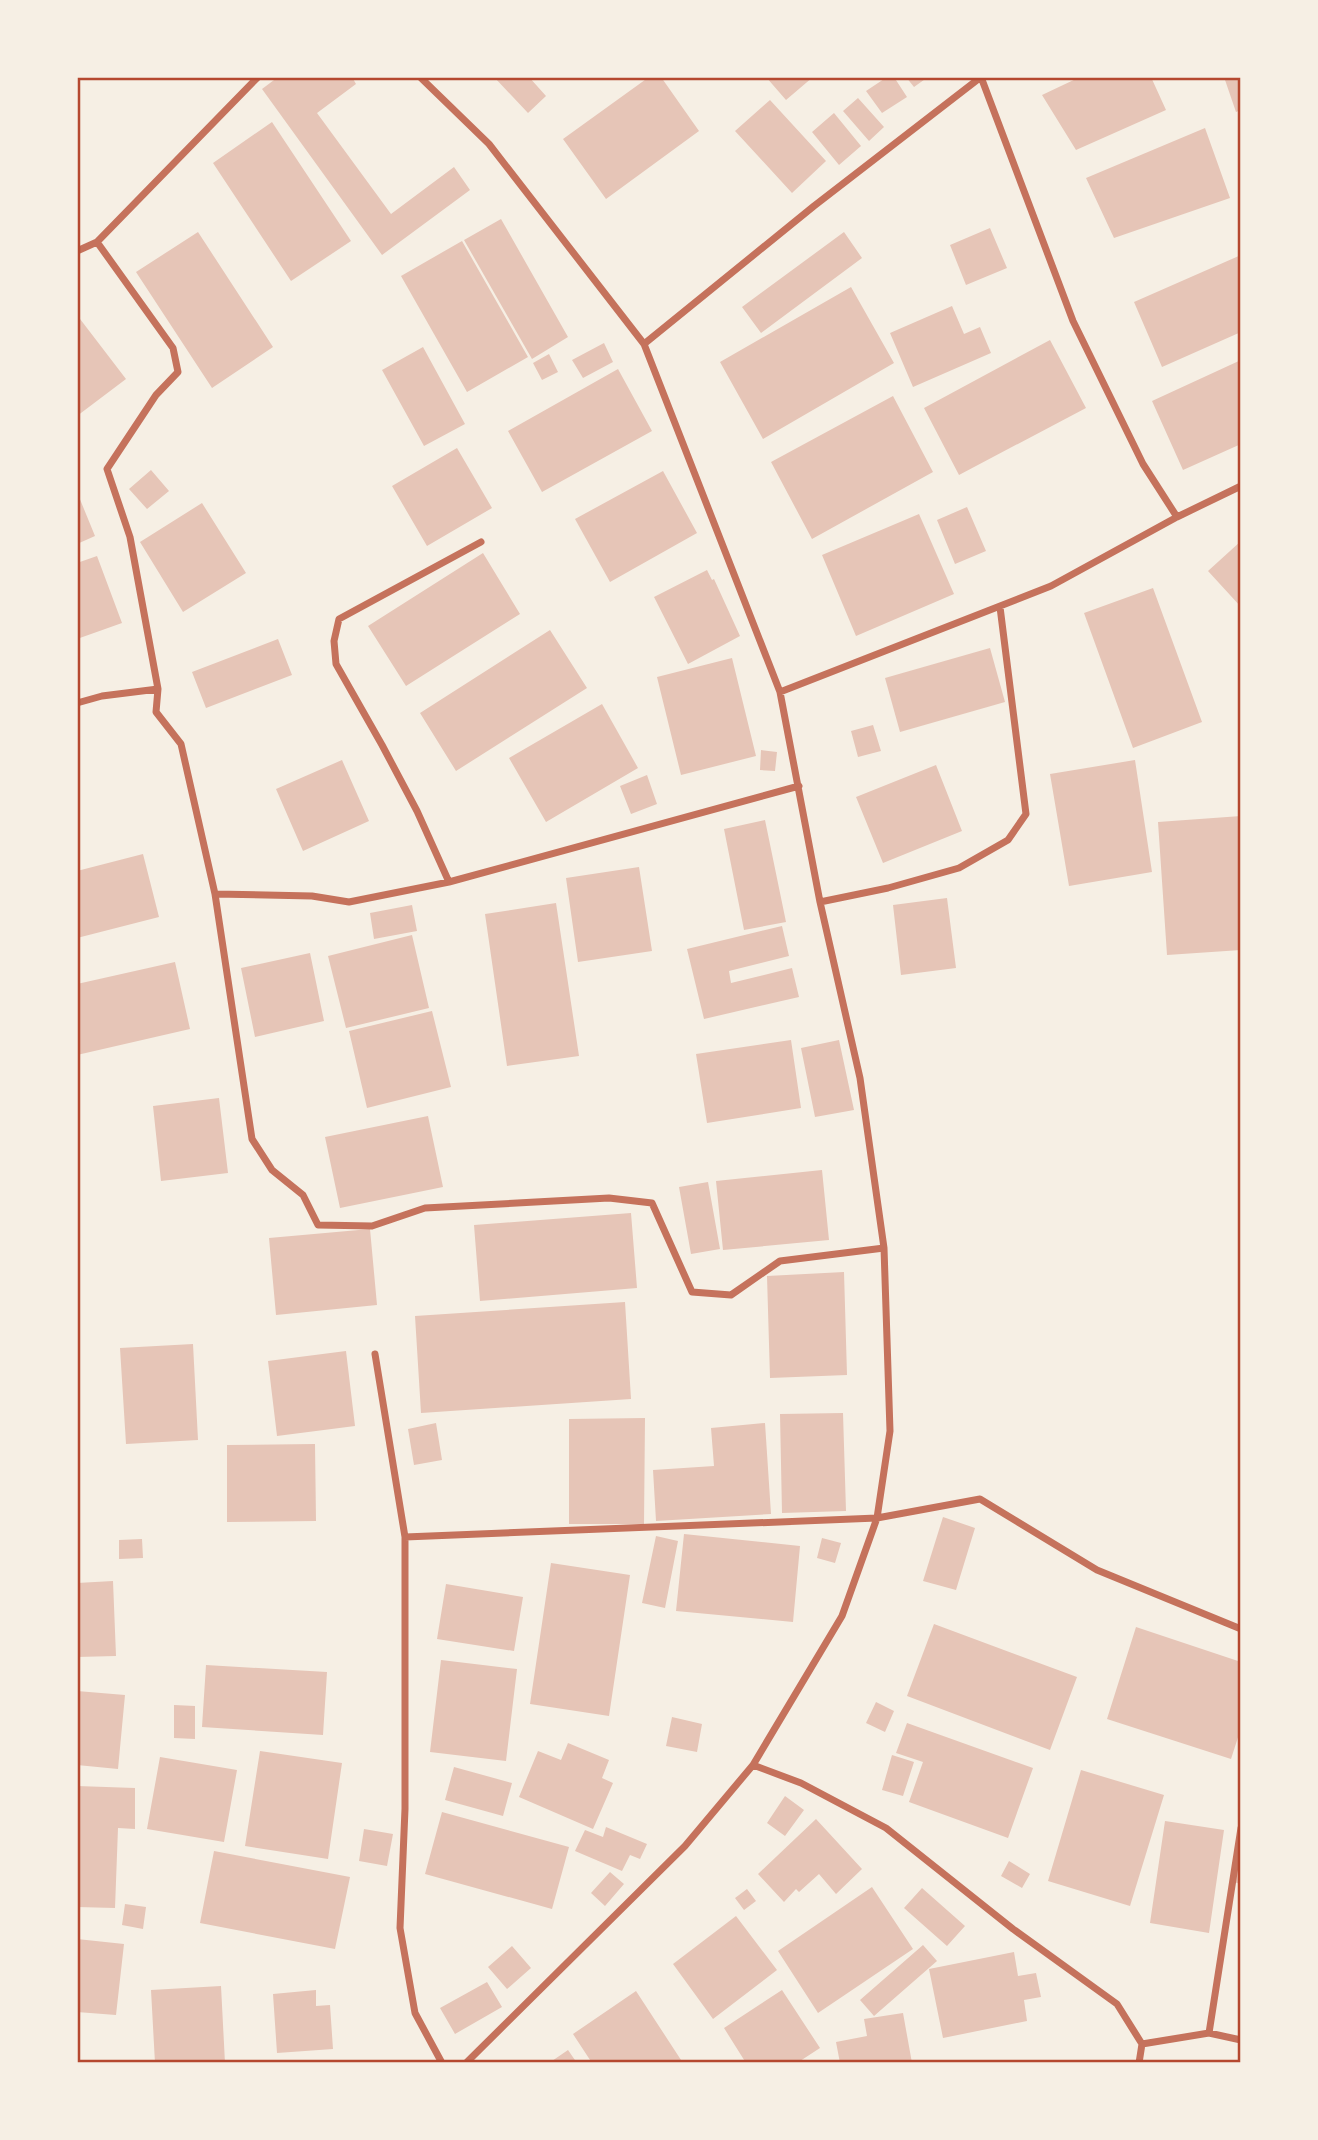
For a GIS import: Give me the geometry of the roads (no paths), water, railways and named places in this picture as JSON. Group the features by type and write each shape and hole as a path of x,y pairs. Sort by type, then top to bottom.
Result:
{"street":[{"path":"77,251 97,242 258,77"},
{"path":"420,77 489,144 644,344 780,692 820,902 860,1078 884,1248 890,1430 877,1518 842,1616 753,1765 685,1846 466,2063"},
{"path":"644,344 814,206 981,77 1073,321 1143,464 1177,517"},
{"path":"97,242 173,348 178,372 156,395 107,469 130,537 158,689 156,712 181,744 215,894 252,1139 272,1170 303,1195 318,1225 372,1226 425,1208 609,1198 653,1203 692,1292 731,1295 780,1261 884,1248"},
{"path":"780,692 1051,586 1177,517 1241,486"},
{"path":"449,882 394,767 336,664 334,641 338,620 481,542"},
{"path":"820,902 888,888 959,868 1008,840 1026,814 1000,607"},
{"path":"77,703 102,696 158,689"},
{"path":"215,894 312,896 349,902 449,882 799,786"},
{"path":"375,1354 405,1537 405,1809 400,1927 415,2013 442,2063"},
{"path":"405,1537 877,1518 980,1499 1097,1570 1241,1629"},
{"path":"753,1765 801,1783 886,1828 1013,1929 1117,2004 1142,2044 1139,2063"},
{"path":"1209,2033 1241,1828"},
{"path":"1142,2044 1209,2033 1241,2040"}]}
